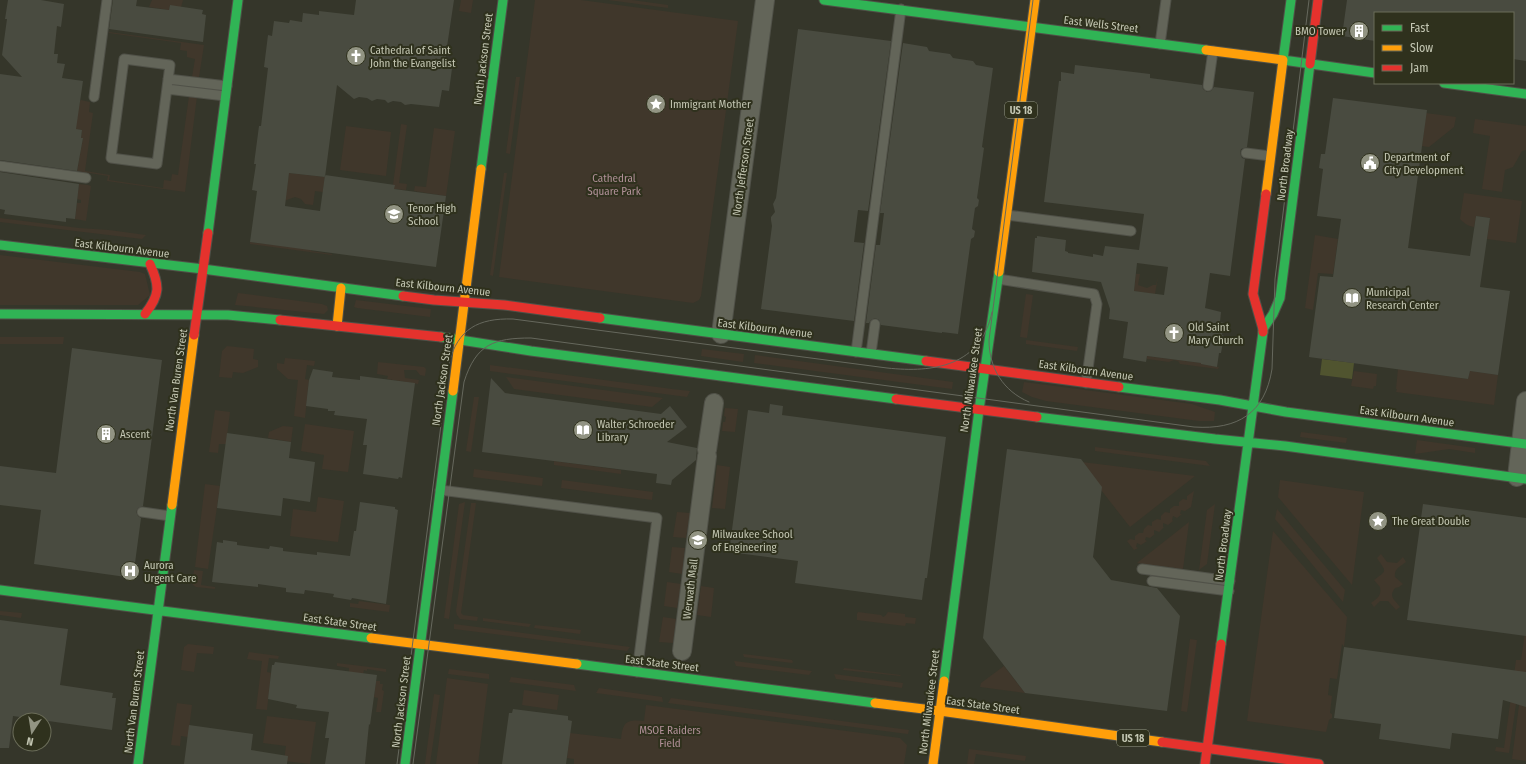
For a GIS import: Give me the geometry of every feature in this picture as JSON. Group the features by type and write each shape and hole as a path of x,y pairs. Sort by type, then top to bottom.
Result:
{"main road":[{"name":"North Van Buren Street","path":"138,764 238,0"},
{"name":"North Jackson Street","path":"405,764 465,302 502,0"},
{"name":"East Wells Street","path":"824,0 1374,73"},
{"name":"North Milwaukee Street","path":"933,764 979,410 1035,0"},
{"name":"North Broadway","path":"1205,764 1263,329 1253,294 1291,0"},
{"name":"North Broadway","path":"1263,329 1273,314 1280,298 1318,0"},
{"path":"1451,84 1526,94"},
{"name":"East Kilbourn Avenue","path":"0,245 150,264 203,269 341,288 504,305 1220,400 1383,428 1523,444"},
{"path":"145,314 156,301 159,289 155,274 150,264"},
{"path":"337,326 341,288"},
{"path":"0,314 228,315 435,336 531,352 1215,439 1379,456 1521,478"},
{"name":"East State Street","path":"0,590 940,711 1320,764"}],"street":[{"name":"North Jefferson Street","path":"721,334 766,0"},
{"path":"1521,478 1526,401"},
{"name":"Werwath Mall","path":"682,652 714,403"}],"lane":[{"path":"94,97 107,0"},
{"path":"856,352 902,0"},
{"path":"1160,44 1166,0"},
{"path":"1208,86 1213,51"},
{"path":"124,59 170,65 168,79 157,164 110,158 124,59"},
{"path":"168,79 227,86"},
{"path":"167,89 226,96"},
{"path":"1246,153 1271,156"},
{"path":"0,166 86,178"},
{"path":"1006,215 1131,231"},
{"path":"998,279 1094,294 1097,304 1086,382"},
{"path":"871,354 875,324"},
{"path":"440,490 657,518 636,672"},
{"path":"142,512 170,516"},
{"path":"1142,569 1230,581"},
{"path":"1152,581 1229,592"}],"green space":[{"path":"152,0 183,0 180,11 170,5 169,10 149,7"},
{"path":"461,0 473,0 471,13 459,11"},
{"name":"Cathedral Square Park","path":"535,0 581,0 738,21 701,296 699,300 693,303 499,277"},
{"path":"608,0 632,0 668,5 668,8"},
{"path":"109,32 204,45 199,77 192,77 195,59 187,57 187,51 180,50 181,43"},
{"path":"516,77 520,77 510,154 506,153"},
{"path":"189,96 197,96 185,192 107,181 108,176 77,171 83,138 81,138 82,130 75,129 81,100 90,102 89,112 93,113 85,171 110,175 109,180 163,188 164,180 171,181 172,174 178,175"},
{"path":"1426,113 1456,117 1454,127 1429,147 1422,146"},
{"path":"1475,119 1526,126 1526,150 1522,151 1513,167 1505,170 1502,192 1482,189 1490,136 1473,133"},
{"path":"401,124 407,125 399,183 407,184 406,190 394,189 393,185"},
{"path":"346,126 391,132 386,176 340,170"},
{"path":"434,128 455,131 446,196 414,191 415,186 426,187"},
{"path":"289,173 325,177 323,192 315,191 313,205 305,204 301,199 295,197 284,201"},
{"path":"504,173 507,173 493,276 490,275"},
{"path":"79,184 91,186 86,221 75,219 77,203 81,203 81,200 77,199"},
{"path":"1464,193 1522,201 1516,243 1487,239 1490,218 1476,216 1474,227 1462,221 1460,219"},
{"path":"0,218 146,235 142,239 0,222"},
{"path":"1315,235 1338,239 1333,274 1318,273 1313,310 1305,308"},
{"path":"250,242 311,249 311,251 332,255 250,244"},
{"path":"0,255 140,272 145,274 150,295 138,305 0,305"},
{"path":"1136,274 1140,274 1138,285 1147,288 1156,285 1158,277 1155,294 1134,291"},
{"path":"238,293 322,304 327,306 328,310 324,314 235,305"},
{"path":"1026,294 1033,295 1027,338 1020,337"},
{"path":"356,300 431,309 430,317 357,308 354,307"},
{"path":"0,337 64,337 63,344 0,344"},
{"path":"1026,340 1078,347 1077,351 1026,344"},
{"path":"227,346 254,349 253,359 258,360 258,367 243,373 233,372 232,378 219,377 222,351"},
{"path":"702,349 744,354 743,362 701,356"},
{"path":"755,355 953,382 952,389 754,363"},
{"path":"1147,356 1201,363 1219,367 1218,369 1180,364 1178,361 1174,360 1169,362 1147,359"},
{"path":"285,358 315,361 314,366 307,365 305,379 309,380 305,418 294,416 298,380 288,379 277,369 277,363 284,364"},
{"path":"378,362 424,367 426,369 425,376 420,375 416,370 404,370 405,378 419,380 418,384 387,379 388,376 377,374"},
{"path":"490,365 690,391 687,397 490,371"},
{"path":"1398,369 1468,379 1470,371 1498,375 1494,405 1396,392"},
{"path":"1354,371 1377,374 1376,386 1374,386 1373,389 1351,386"},
{"path":"506,377 663,398 652,407 514,389"},
{"path":"1024,382 1192,404 1215,412 1214,421 1199,421 1046,401 1022,392"},
{"path":"474,397 479,397 471,452 466,451"},
{"path":"725,408 738,409 735,432 722,431 723,422 725,422 726,417 724,416"},
{"path":"215,410 230,412 226,444 219,444 218,453 209,452"},
{"path":"305,424 354,431 348,472 322,469 324,455 301,451"},
{"path":"283,426 293,427 291,442 268,438 269,432"},
{"path":"1301,432 1347,438 1346,443 1300,437"},
{"path":"1417,440 1475,448 1475,453 1449,449 1415,454"},
{"path":"1095,447 1206,461 1210,466 1095,451"},
{"path":"554,461 621,470 621,474 554,465"},
{"path":"1082,462 1195,476 1130,527 1101,490"},
{"path":"717,465 730,467 725,509 712,508"},
{"path":"474,469 543,478 542,486 473,477"},
{"path":"562,480 653,492 652,500 561,488"},
{"path":"1280,480 1364,492 1352,585 1278,497"},
{"path":"205,484 220,486 208,569 195,567"},
{"path":"1194,491 1191,507 1185,511 1181,510 1180,514 1182,514 1177,518 1173,516 1173,521 1168,525 1163,523 1164,527 1159,532 1154,530 1155,534 1150,538 1146,537 1145,540 1147,541 1141,545 1137,543 1136,547 1138,548 1134,550 1127,541 1130,539 1135,540 1135,536 1139,533 1143,533 1144,529 1148,525 1152,526 1152,522 1157,519 1161,520 1161,516 1165,512 1170,513 1170,509 1174,506 1179,506 1179,502 1183,499 1187,500 1187,496"},
{"path":"318,497 344,501 338,542 290,536 293,509 316,512"},
{"path":"465,502 449,619 444,618 459,504"},
{"path":"471,503 476,503 461,613 463,615 478,617 477,621 460,619 456,611"},
{"path":"1215,504 1207,564 1199,570 1207,510"},
{"path":"1277,509 1345,590 1343,602 1275,519"},
{"path":"677,512 690,513 686,538 673,537"},
{"path":"1189,522 1183,569 1137,563"},
{"path":"1273,531 1347,617 1344,647 1342,644 1337,679 1330,678 1328,695 1332,696 1330,713 1332,714 1332,718 1329,720 1326,732 1247,721"},
{"path":"672,547 685,548 682,574 669,572"},
{"path":"1381,554 1387,562 1397,563 1403,557 1406,562 1395,572 1395,577 1403,584 1395,588 1392,594 1393,598 1400,607 1396,610 1388,601 1380,601 1374,607 1371,603 1380,593 1380,587 1374,580 1382,574 1384,570 1377,558"},
{"path":"194,570 203,571 201,585 215,587 215,589 196,587 192,584"},
{"path":"667,582 681,584 677,608 664,606"},
{"path":"701,586 714,588 711,617 697,615"},
{"path":"359,601 390,605 389,612 350,607 350,603 358,604"},
{"path":"0,611 22,613 21,618 0,615"},
{"path":"858,612 881,615 883,617 888,612 905,614 905,617 916,618 915,624 906,623 905,626 857,620"},
{"path":"663,617 676,619 673,643 659,642"},
{"path":"483,618 531,624 529,627 483,621"},
{"path":"454,624 630,647 627,651 454,629"},
{"path":"535,625 581,630 580,634 534,628"},
{"path":"1526,626 1526,761 1512,759 1519,705 1516,704 1509,753 1495,751 1496,747 1504,748 1516,660 1521,660"},
{"path":"1190,639 1197,640 1187,712 1181,711"},
{"path":"188,644 214,647 213,654 197,653 194,672 181,670 184,647"},
{"path":"249,652 279,656 278,659 269,658 267,672 271,673 267,710 256,709 262,661 247,659"},
{"path":"743,654 792,660 793,662 744,657"},
{"path":"734,661 812,671 809,675 736,666"},
{"path":"337,663 386,669 386,672 367,669 367,671 364,670 363,674 349,672 349,668 337,666"},
{"path":"1004,666 1025,693 980,687 981,683"},
{"path":"844,668 900,675 901,676 843,670"},
{"path":"449,669 489,674 489,679 448,674"},
{"path":"834,674 903,683 902,688 836,679"},
{"path":"511,677 574,685 576,691 509,682"},
{"path":"447,678 488,684 478,764 436,764"},
{"path":"376,681 380,681 380,684 383,684 382,690 384,691 381,712 376,712 378,698 374,697"},
{"path":"599,688 662,697 663,702 596,693"},
{"path":"524,690 559,695 557,710 522,705"},
{"path":"434,694 440,695 430,764 425,764"},
{"path":"671,698 909,730 908,734 668,703"},
{"path":"177,703 192,705 188,737 181,736 180,746 171,745"},
{"name":"MSOE Raiders Field","path":"646,705 900,738 907,745 904,764 574,764 574,759 567,758 570,733 621,739 624,725 626,723 629,721 644,721"},
{"path":"267,716 316,722 310,764 284,761 286,746 263,743"},
{"path":"969,749 1026,756 1025,761 976,754 974,764 967,764"}],"shaded area":[{"path":"1322,359 1354,363 1352,379 1320,375"}],"building":[{"path":"8,0 41,0 64,4 61,27 57,26 54,54 58,54 57,63 65,64 62,78 83,81 76,129 82,130 81,138 83,138 77,171 0,160 0,74 22,77 2,55"},
{"path":"113,0 137,0 136,6 169,10 170,5 203,10 202,14 206,15 203,42 109,29"},
{"path":"356,0 454,0 445,60 453,61 449,91 442,90 439,107 411,104 405,105 401,102 393,101 388,103 385,100 377,99 372,101 367,98 359,97 354,99 337,85 325,175 395,185 394,189 446,196 436,267 250,242 257,191 252,190 256,164 254,164 259,126 261,126 268,68 264,67 268,35 272,36 274,21 289,23 290,20 302,22 303,13 319,15 319,11 354,15","holes":["289,173 325,177 320,211 285,206"]},
{"name":"BMO Tower","path":"1347,0 1526,0 1526,61 1514,59 1514,12 1374,12 1374,41 1342,36"},
{"path":"798,29 891,41 868,211 858,210 854,242 864,243 854,321 761,309 772,226 771,217 775,212 773,204 776,198"},
{"path":"903,43 927,47 929,51 950,54 953,58 973,61 976,65 993,68 982,147 984,148 977,198 979,200 978,206 975,208 972,229 975,231 974,237 971,239 958,334 881,325 879,320 875,318 869,323 866,323 876,245 880,245 884,213 880,213"},
{"path":"1075,65 1150,74 1150,78 1202,85 1203,89 1207,92 1211,91 1214,87 1254,92 1247,147 1241,149 1240,153 1242,158 1245,159 1230,276 1210,273 1205,308 1221,312 1220,322 1224,323 1222,335 1224,336 1217,367 1201,363 1147,356 1146,362 1123,358 1128,322 1109,319 1110,309 1101,282 1032,272 1035,238 1037,238 1037,236 1066,240 1065,251 1068,253 1093,257 1093,254 1103,256 1105,246 1139,250 1144,214 1044,202 1061,72 1074,74","holes":["1137,263 1168,267 1164,295 1134,291"]},
{"path":"1333,98 1427,110 1408,248 1470,256 1476,216 1490,218 1480,287 1510,291 1498,375 1470,371 1468,379 1309,357 1320,276 1333,277 1341,219 1317,216 1323,169 1319,168 1321,154 1325,154"},
{"path":"0,172 79,184 75,219 66,218 66,222 4,214 5,210 0,209"},
{"name":"Ascent","path":"72,348 162,360 143,506 138,508 136,512 141,518 133,578 34,564 41,510 0,505 0,466 56,473"},
{"path":"313,369 333,372 332,377 360,380 360,376 415,383 402,478 399,477 398,479 363,474 367,445 363,445 367,419 334,415 335,411 306,406 309,380"},
{"name":"Walter Schroeder Library","path":"491,378 505,393 661,414 670,406 687,427 667,442 697,448 696,460 672,480 671,485 656,483 657,474 482,452"},
{"path":"770,404 783,406 782,415 946,437 927,578 925,578 922,600 795,583 798,561 729,552 748,410 769,413"},
{"path":"227,433 291,442 289,458 315,462 310,502 283,498 281,516 217,508"},
{"path":"1007,449 1081,459 1102,487 1093,557 1111,580 1157,588 1180,616 1167,711 1025,693 983,638"},
{"path":"360,502 395,507 395,509 398,510 386,604 352,598 351,600 333,597 334,594 305,590 304,594 286,592 286,588 258,584 258,587 212,582 217,542 223,543 223,540 237,542 237,545 269,549 270,546 283,548 283,551 317,555 317,552 350,556 354,531 356,531"},
{"path":"1423,504 1526,518 1526,636 1407,620"},
{"path":"0,620 68,629 60,685 113,693 112,698 116,698 112,730 52,722 52,712 12,712 9,748 0,748"},
{"path":"1344,647 1526,672 1526,707 1503,700 1498,739 1452,733 1450,749 1379,739 1381,724 1334,718"},
{"path":"275,662 377,675 370,725 369,724 365,764 325,764 329,738 325,738 329,712 296,708 297,705 268,699 272,665 274,665"},
{"path":"513,709 568,716 568,720 572,721 566,764 502,764 509,713 512,713"},
{"path":"189,725 253,734 251,750 288,756 287,764 184,764"}],"tram line":[{"path":"1029,402 1012,392 999,377 992,360 989,340 1033,0"},
{"path":"413,764 464,382 474,359 481,351 497,342 518,338 531,338 1194,427 1224,425 1236,422 1247,416 1263,397 1272,369 1275,279 1309,0"},
{"path":"397,764 449,363 458,342 471,328 490,321 513,319 887,368 922,369 938,367 953,362 966,355 978,344 986,330 992,312"}],"traffic: fast":[{"path":"208,233 238,0"},
{"path":"481,169 503,0"},
{"path":"824,0 1206,50"},
{"path":"1291,0 1283,60 1374,73"},
{"path":"1263,329 1273,314 1280,298 1310,64"},
{"path":"1451,84 1526,94"},
{"path":"0,245 203,269 403,296"},
{"path":"944,681 979,410 999,272"},
{"path":"0,314 228,315 280,320"},
{"path":"600,318 926,361"},
{"path":"1221,644 1263,332"},
{"path":"441,337 531,351 896,399"},
{"path":"1119,387 1220,400 1286,412 1526,444"},
{"path":"405,764 453,391"},
{"path":"1037,417 1285,446 1526,479"},
{"path":"138,764 172,505"},
{"path":"0,590 371,638"},
{"path":"577,664 875,703"}],"traffic: slow":[{"path":"999,272 1035,0"},
{"path":"1206,50 1283,60 1266,194"},
{"path":"453,391 481,169"},
{"path":"337,326 341,288"},
{"path":"172,505 194,335"},
{"path":"371,638 577,664"},
{"path":"944,681 940,711 1162,742"},
{"path":"875,703 940,711 933,764"}],"traffic: jam":[{"path":"1310,64 1318,0"},
{"path":"1263,332 1253,294 1266,194"},
{"path":"194,335 208,233"},
{"path":"145,314 154,301 157,290 156,278 150,264"},
{"path":"403,296 434,300 504,305 600,318"},
{"path":"280,320 441,337"},
{"path":"926,361 1119,387"},
{"path":"896,399 1037,417"},
{"path":"1205,764 1221,644"},
{"path":"1162,742 1319,764"}],"place":[{"name":"BMO Tower","path":"1359,31"},
{"name":"Cathedral of Saint John the Evangelist","path":"356,56"},
{"name":"Immigrant Mother","path":"656,104"},
{"name":"Department of City Development","path":"1370,163"},
{"name":"Tenor High School","path":"394,214"},
{"name":"Municipal Research Center","path":"1352,298"},
{"name":"Old Saint Mary Church","path":"1174,333"},
{"name":"Walter Schroeder Library","path":"583,430"},
{"name":"Ascent","path":"106,434"},
{"name":"The Great Double","path":"1378,521"},
{"name":"Milwaukee School of Engineering","path":"698,540"},
{"name":"Aurora Urgent Care","path":"130,571"}]}
